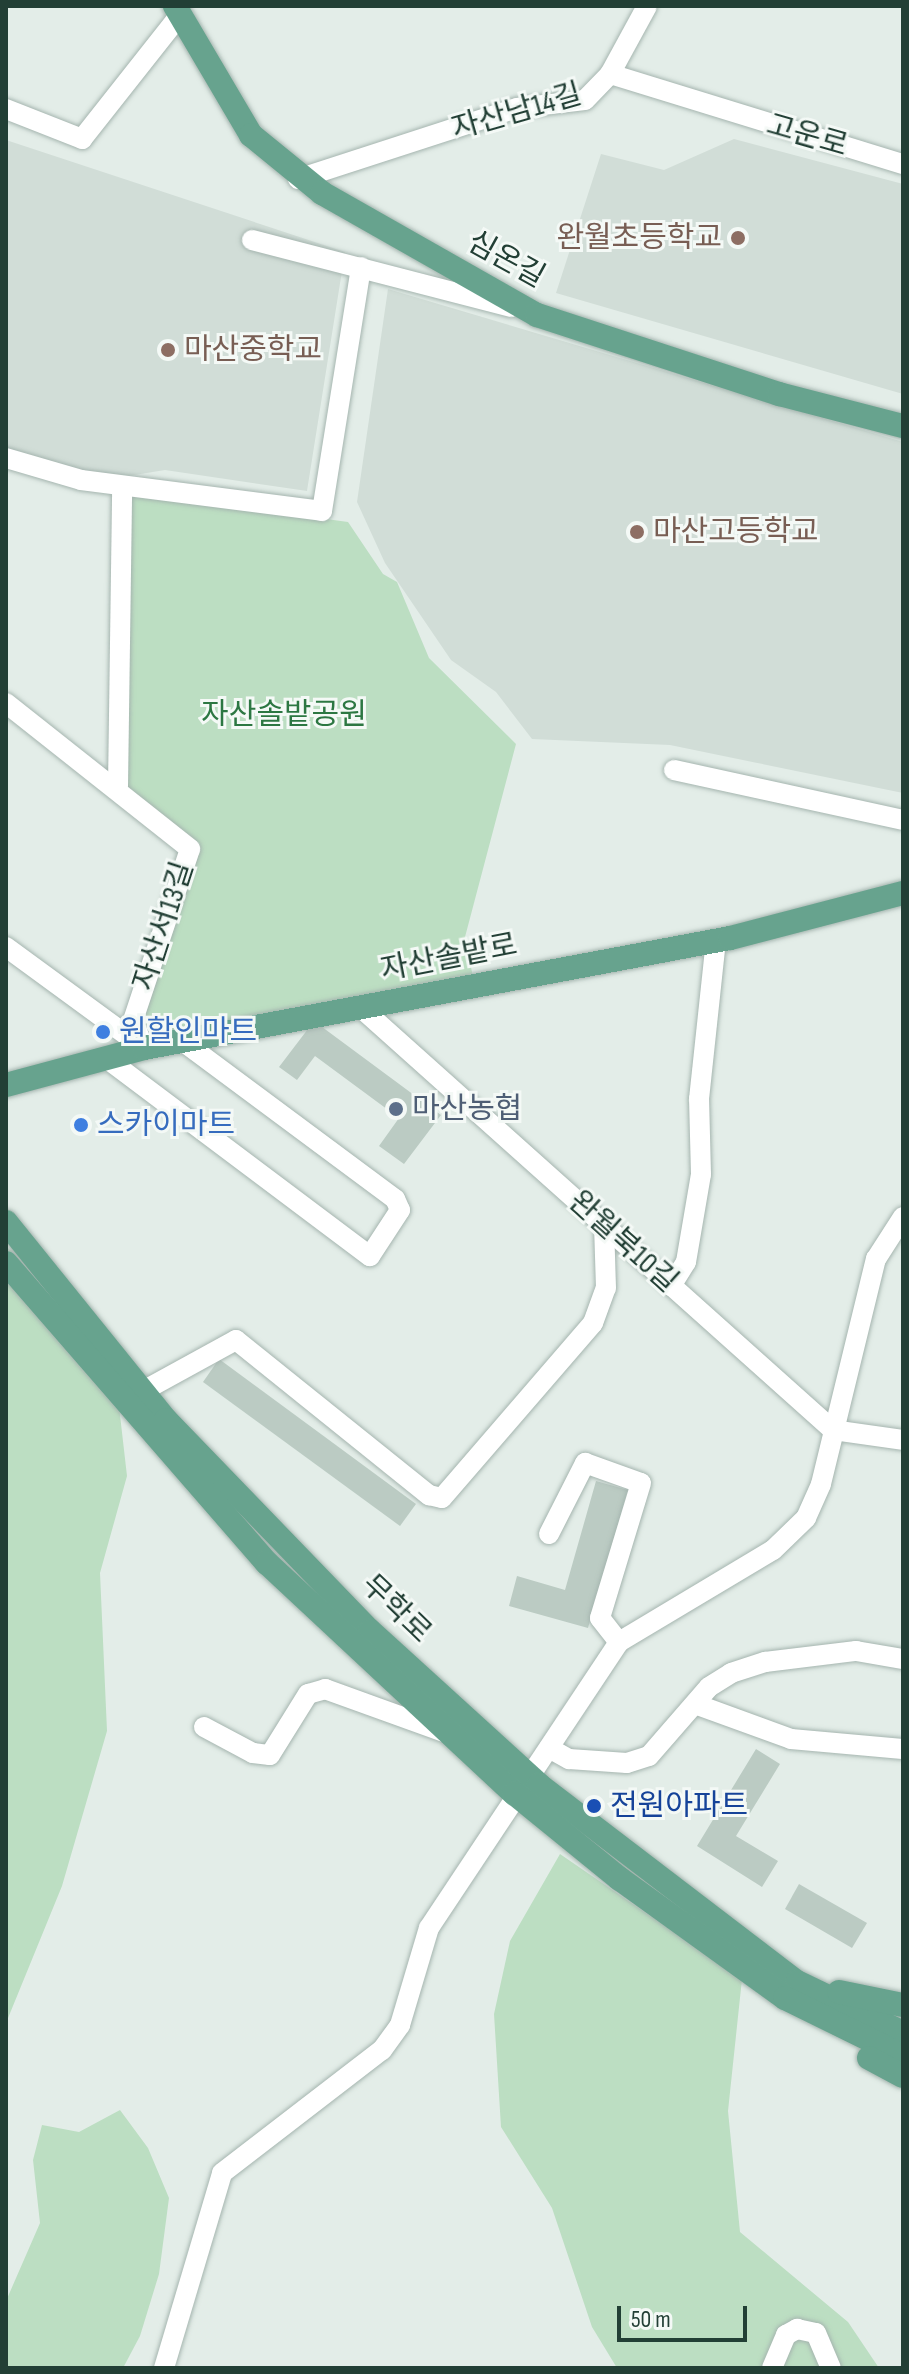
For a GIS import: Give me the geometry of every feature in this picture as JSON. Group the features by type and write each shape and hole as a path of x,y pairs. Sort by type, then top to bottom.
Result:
{"main road":[{"name":"심온길","path":"177,11 251,135 298,179 532,312 779,394 903,426"},
{"name":"자산솔밭로","path":"6,1085 181,1040 716,940 903,893"},
{"name":"무학로","path":"6,1222 143,1391 370,1631 521,1784 701,1940 801,2007 838,2040 903,2076"},
{"name":"무학로","path":"6,1263 230,1525 449,1734 797,1982 903,2033"},
{"name":"무학로","path":"797,1982 903,2005"},
{"name":"무학로","path":"801,2007 903,2056"}],"street":[{"name":"자산남14길","path":"298,179 517,108 585,100 610,74 647,6"},
{"path":"6,109 82,139 177,11"},
{"name":"고운로","path":"610,74 712,109 903,164"},
{"path":"252,240 532,312"},
{"path":"6,458 122,486 322,511 361,267"},
{"path":"118,786 122,486"},
{"name":"자산서13길","path":"6,703 118,786 190,849 133,1020 144,1048"},
{"path":"674,770 903,820"},
{"path":"671,1286 686,1262 701,1174 699,1099 716,940"},
{"path":"6,947 144,1048"},
{"name":"완월북10길","path":"360,1007 833,1430"},
{"path":"106,1058 370,1256 400,1210 395,1199 181,1040"},
{"path":"164,2368 222,2173 382,2050 400,2025 429,1928 521,1784 549,1748 619,1642 791,1537 815,1501 876,1259 903,1217"},
{"path":"143,1391 236,1340 429,1495 442,1498 593,1323 606,1288 604,1225"},
{"path":"833,1430 903,1440"},
{"path":"549,1534 585,1463 641,1483 600,1618 619,1642"},
{"path":"549,1748 595,1762 649,1756 720,1680 765,1662 856,1651 903,1659"},
{"path":"204,1727 261,1757 270,1755 308,1694 325,1689 449,1734"},
{"path":"695,1704 791,1739 903,1749"},
{"path":"772,2368 786,2335 797,2329 816,2333 831,2368"}],"shaded area":[{"name":"완월초등학교","path":"734,139 903,184 903,394 556,293 601,154 664,170"},
{"name":"마산중학교","path":"6,140 345,252 307,491 165,470 110,479 6,448"},
{"name":"마산고등학교","path":"388,289 903,442 903,793 670,745 532,739 496,692 451,660 385,563 357,502"}],"green space":[{"name":"자산솔밭공원","path":"129,492 348,522 383,574 397,582 429,658 516,744 465,937 473,977 146,1038 139,1020 196,847 126,786"},
{"path":"6,1246 58,1298 117,1389 127,1476 100,1573 107,1731 62,1886 6,2023"},
{"path":"560,1854 742,1979 728,2111 740,2232 848,2322 879,2368 617,2368 592,2327 552,2208 501,2127 494,2014 510,1941"},
{"path":"120,2110 148,2148 169,2198 159,2274 140,2336 123,2368 6,2368 6,2301 40,2223 33,2160 42,2125 79,2132"}],"building":[{"path":"314,1021 441,1115 404,1164 379,1146 399,1118 315,1056 297,1080 279,1067"},
{"path":"219,1359 416,1504 400,1526 203,1382"},
{"path":"596,1481 628,1490 588,1628 509,1606 517,1576 565,1590"},
{"path":"756,1749 780,1764 736,1836 778,1861 762,1887 697,1846"},
{"path":"799,1884 867,1923 852,1948 785,1909"}],"place":[{"name":"완월초등학교","path":"738,238"},
{"name":"마산중학교","path":"168,350"},
{"name":"마산고등학교","path":"637,532"},
{"name":"원할인마트","path":"103,1032"},
{"name":"마산농협","path":"396,1109"},
{"name":"스카이마트","path":"81,1125"},
{"name":"전원아파트","path":"594,1806"}]}
